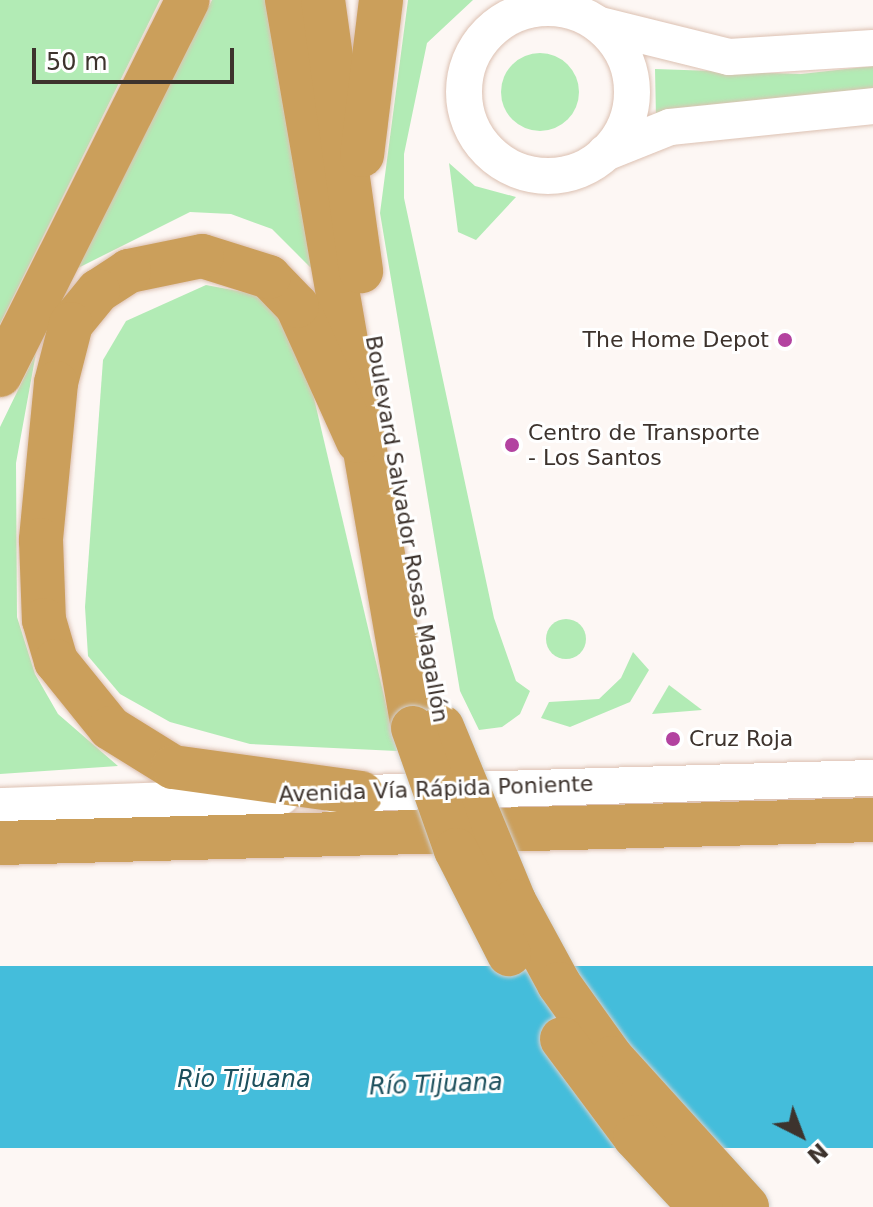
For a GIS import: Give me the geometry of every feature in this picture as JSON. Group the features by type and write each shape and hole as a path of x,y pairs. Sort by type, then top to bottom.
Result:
{"highway":[{"path":"0,375 188,0"},
{"name":"Boulevard Salvador Rosas Magallón","path":"287,0 358,441 456,850 533,996 635,1137 700,1207"},
{"name":"Boulevard Salvador Rosas Magallón","path":"323,0 428,728 559,984 612,1058 747,1207"},
{"path":"353,220 381,0"},
{"path":"358,441 297,306 269,277 202,256 129,271 98,291 71,324 56,383 41,540 44,620 56,661 79,698 110,728 173,767 361,793"},
{"name":"Avenida Vía Rápida Poniente","path":"0,843 873,820"}],"street":[{"path":"873,48 729,57 600,25 539,4 498,23 469,61 465,111 475,136 503,163 540,176 567,174 605,153 670,127 873,106"},
{"path":"600,25 622,53 632,88 620,134 605,153"},
{"name":"Avenida Vía Rápida Poniente","path":"0,806 873,778"}],"green space":[{"path":"0,0 160,0 0,324"},
{"path":"212,0 267,0 312,269 272,229 231,214 190,212 76,269"},
{"path":"408,0 473,0 427,43 404,154 404,198 494,618 516,681 530,691 520,714 502,727 479,730 460,691 380,213"},
{"path":"532,53 548,53 562,59 573,70 579,92 573,114 562,125 548,131 532,131 518,125 507,114 501,100 501,84 507,70 518,59"},
{"path":"873,66 873,90 656,117 655,69 801,74"},
{"path":"449,163 475,186 516,197 476,240 458,232"},
{"path":"206,285 254,294 280,313 301,343 397,751 250,744 170,722 120,694 88,656 85,607 103,360 126,321"},
{"path":"36,353 16,463 17,617 35,674 58,714 118,766 0,774 0,427"},
{"path":"566,619 580,625 586,639 580,653 566,659 552,653 546,639 552,625"},
{"path":"633,652 649,670 630,702 570,727 541,718 549,702 599,699 621,678"},
{"path":"669,685 702,710 652,714"}],"water":[{"name":"Rio Tijuana","path":"0,966 873,966 873,1148 0,1148"}],"place":[{"name":"The Home Depot","path":"785,340"},
{"name":"Centro de Transporte - Los Santos","path":"512,445"},
{"name":"Cruz Roja","path":"673,739"}],"water label":[{"name":"Río Tijuana","path":"436,1085"}]}
